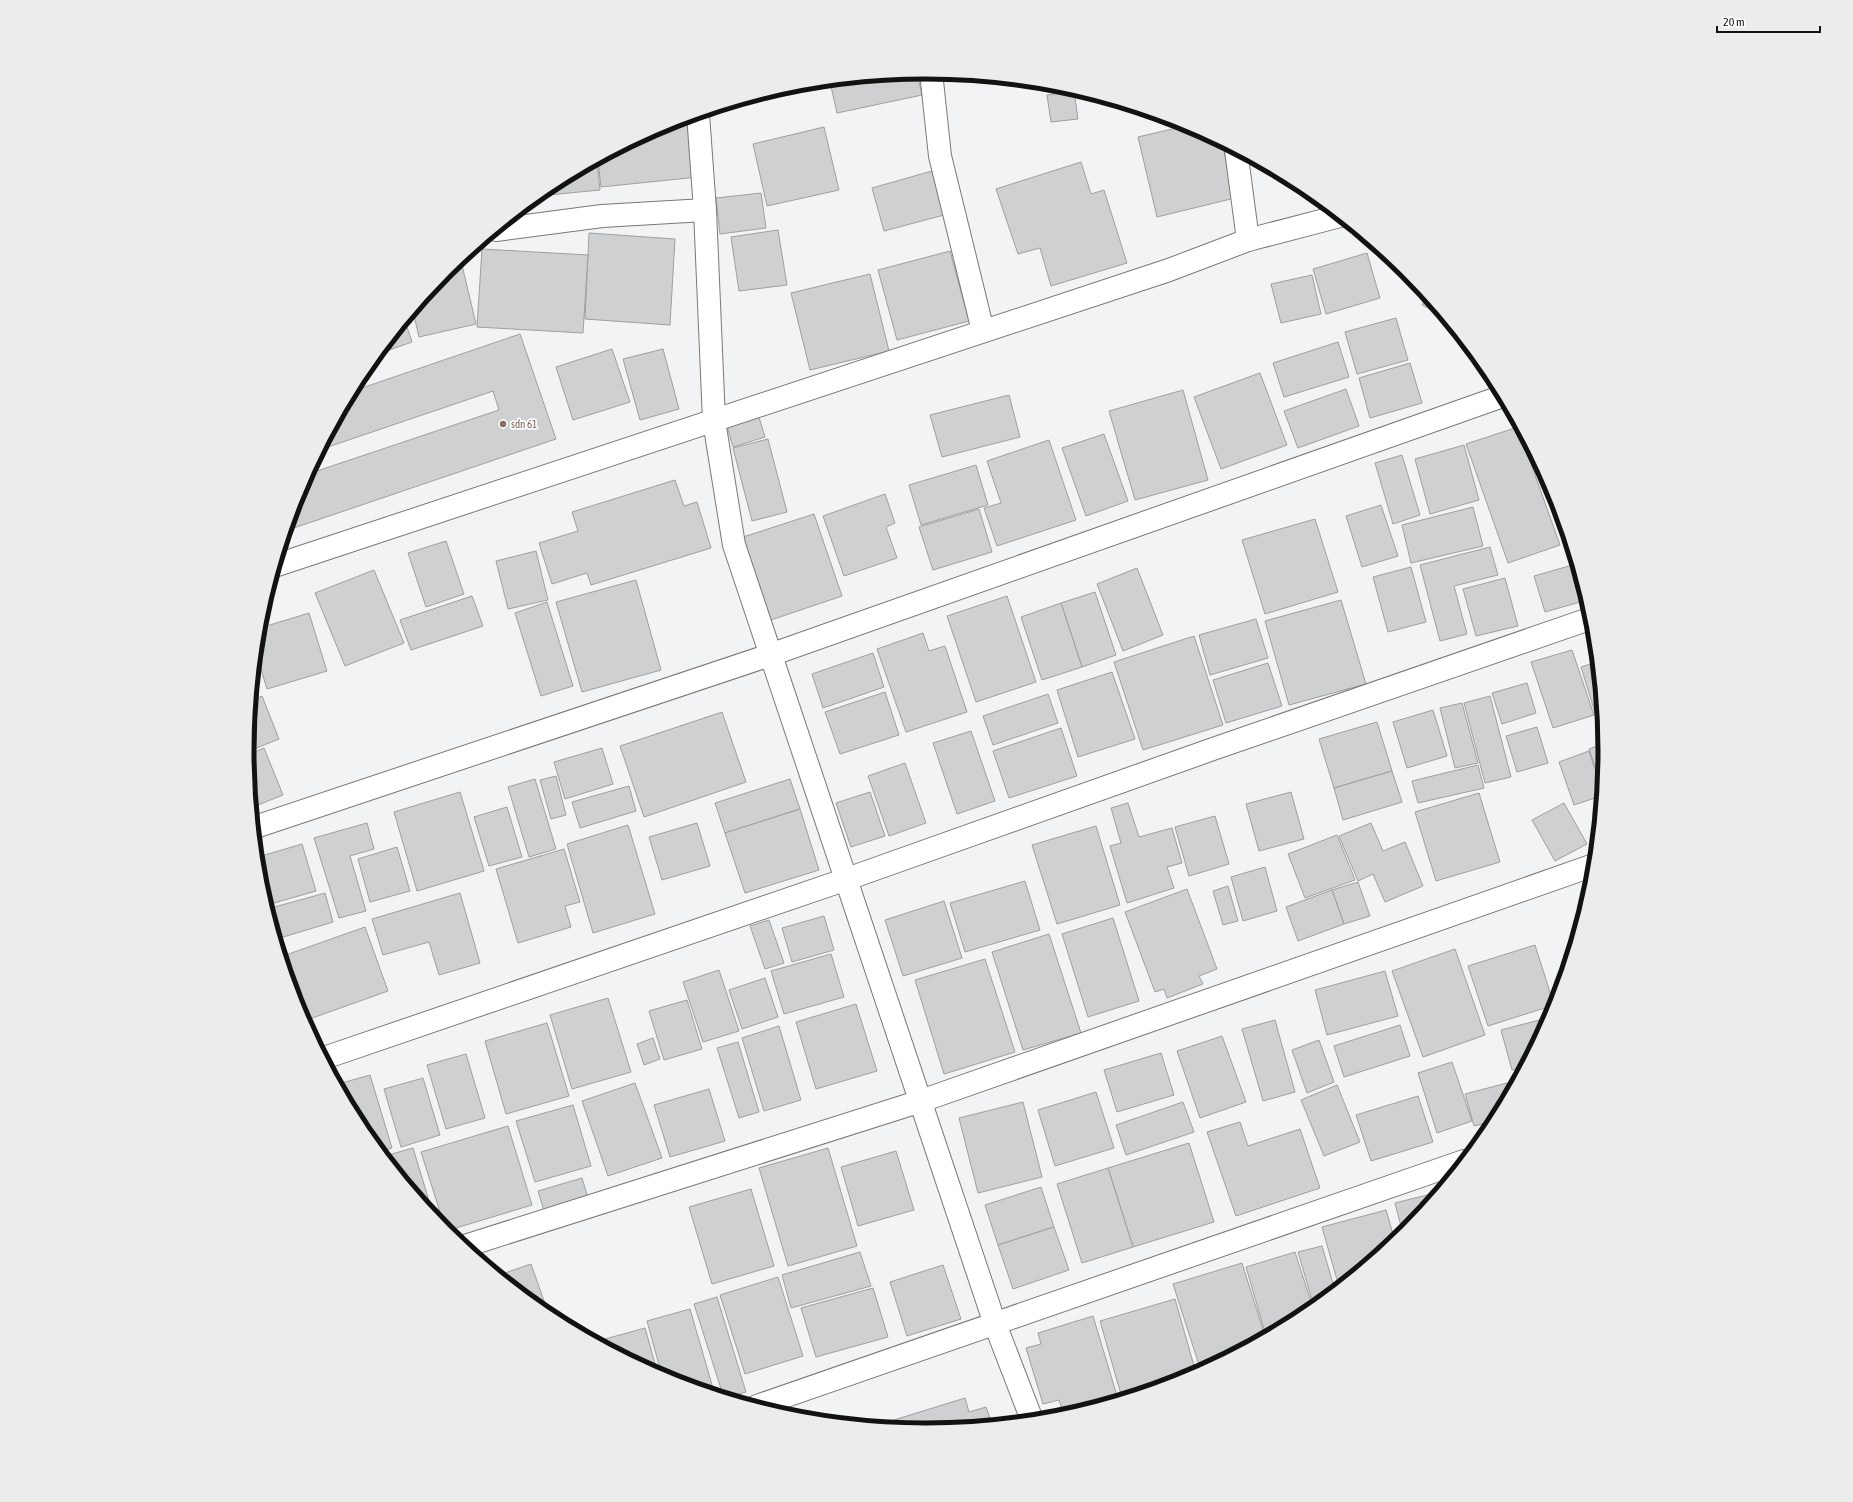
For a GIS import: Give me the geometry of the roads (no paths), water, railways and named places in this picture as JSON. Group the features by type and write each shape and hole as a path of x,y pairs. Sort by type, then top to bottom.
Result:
{"street":[{"path":"932,79 940,156 983,331"},
{"path":"698,119 705,210 714,421 734,545 995,1324 1030,1414"},
{"path":"1237,155 1248,240"},
{"path":"504,229 602,216 705,210"},
{"path":"281,564 1169,270 1248,240 1335,217"},
{"path":"259,826 770,655 1497,398"},
{"path":"329,1056 847,879 1213,749 1586,620"},
{"path":"470,1244 921,1101 1589,866"},
{"path":"766,1403 1457,1163"}],"place":[{"name":"sdn 61","path":"503,424"}]}
